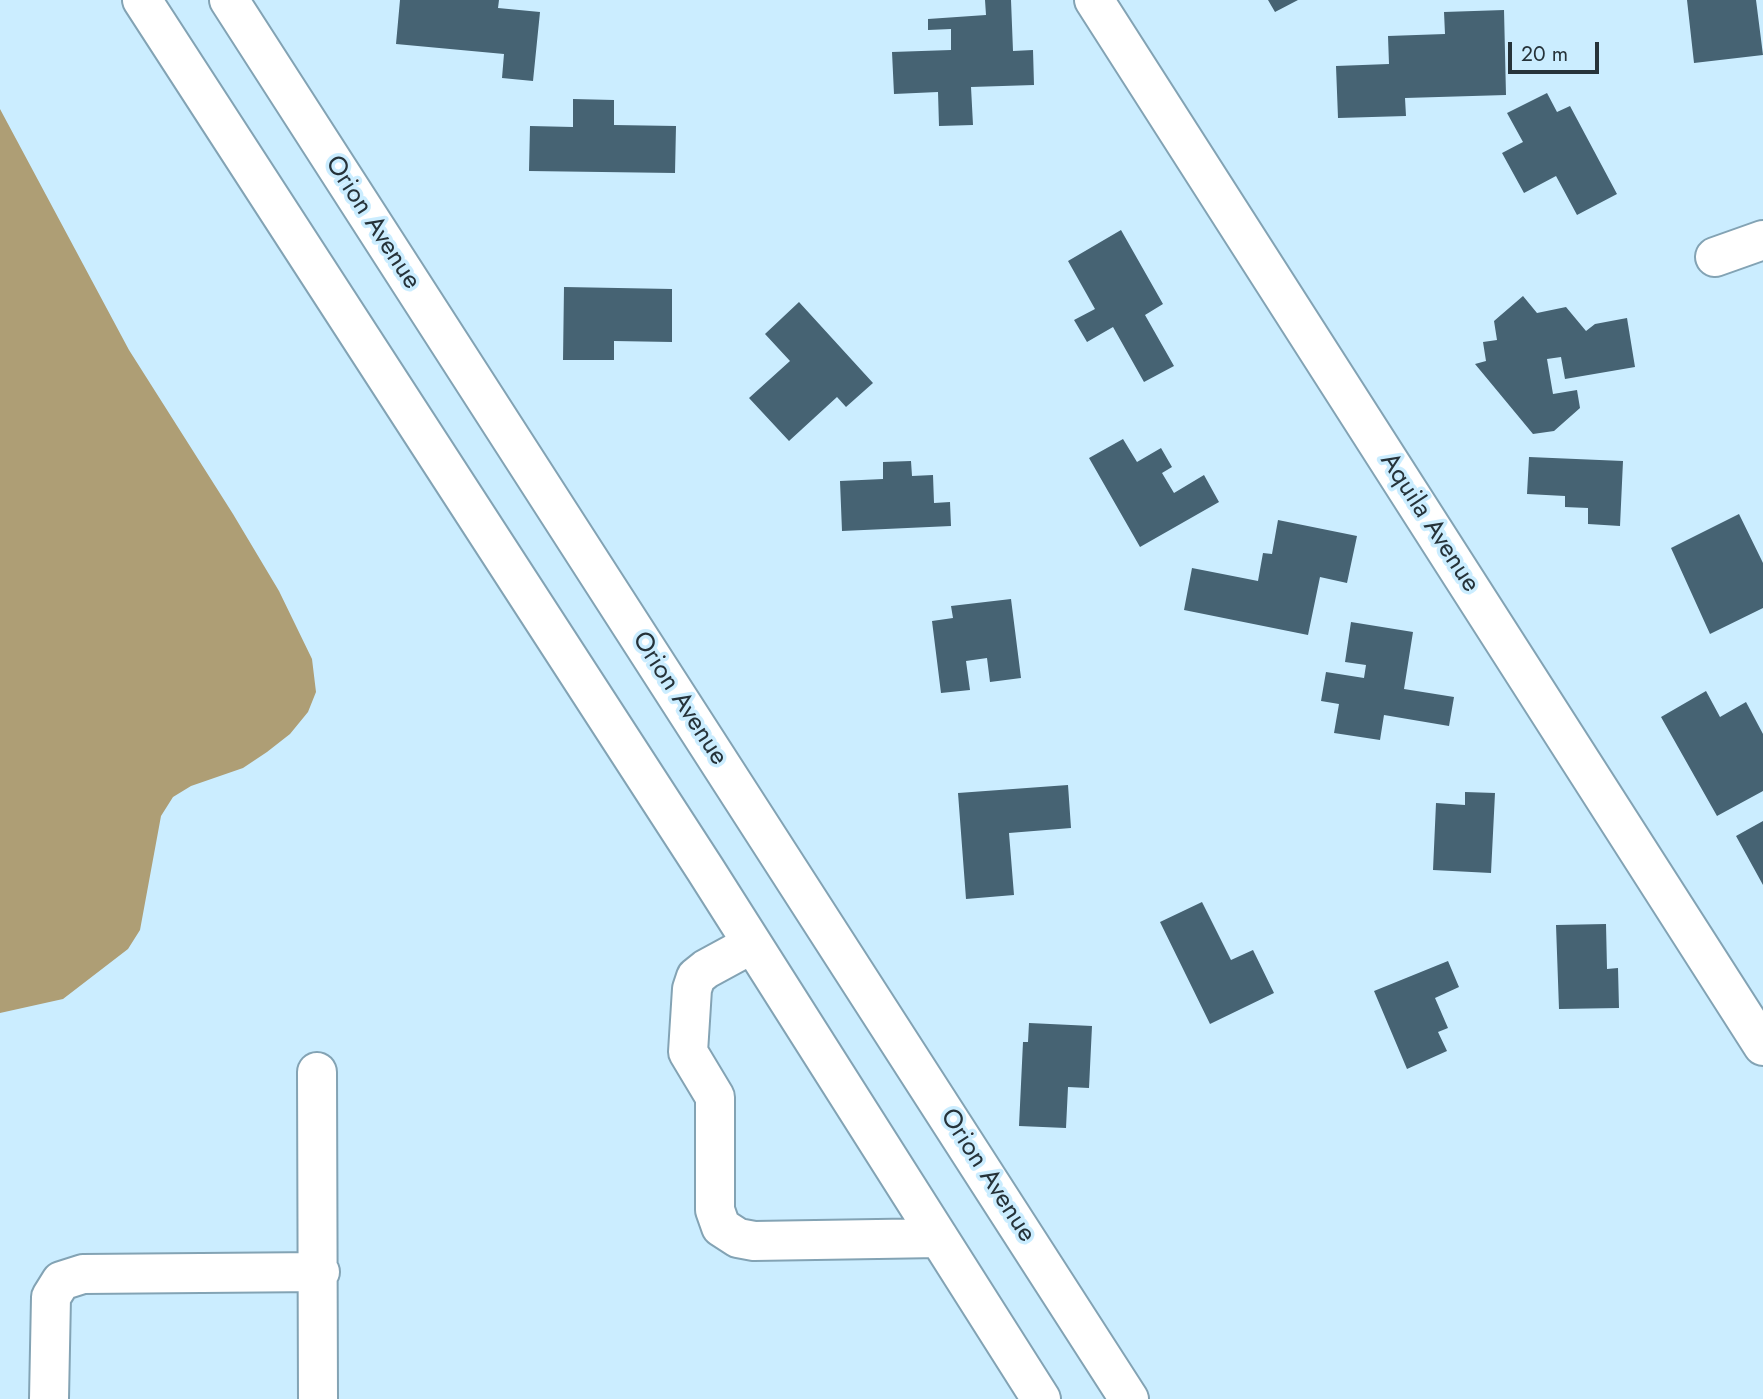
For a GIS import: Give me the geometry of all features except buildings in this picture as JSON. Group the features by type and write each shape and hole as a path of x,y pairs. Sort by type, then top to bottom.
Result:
{"street":[{"path":"142,0 752,944 1041,1399"},
{"name":"Orion Avenue","path":"229,0 1129,1399"},
{"name":"Aquila Avenue","path":"1094,0 1763,1046"},
{"path":"1715,257 1763,240"},
{"path":"752,944 706,969 696,977 692,989 688,1052 715,1097 715,1210 721,1227 738,1238 754,1241 939,1238"},
{"path":"317,1072 320,1272 318,1399"},
{"path":"50,1399 51,1297 61,1282 83,1274 320,1272"}],"shaded area":[{"path":"0,109 129,350 279,591 312,659 316,692 308,712 290,734 267,752 243,768 191,786 173,797 161,816 140,930 128,949 63,999 0,1013"}]}
